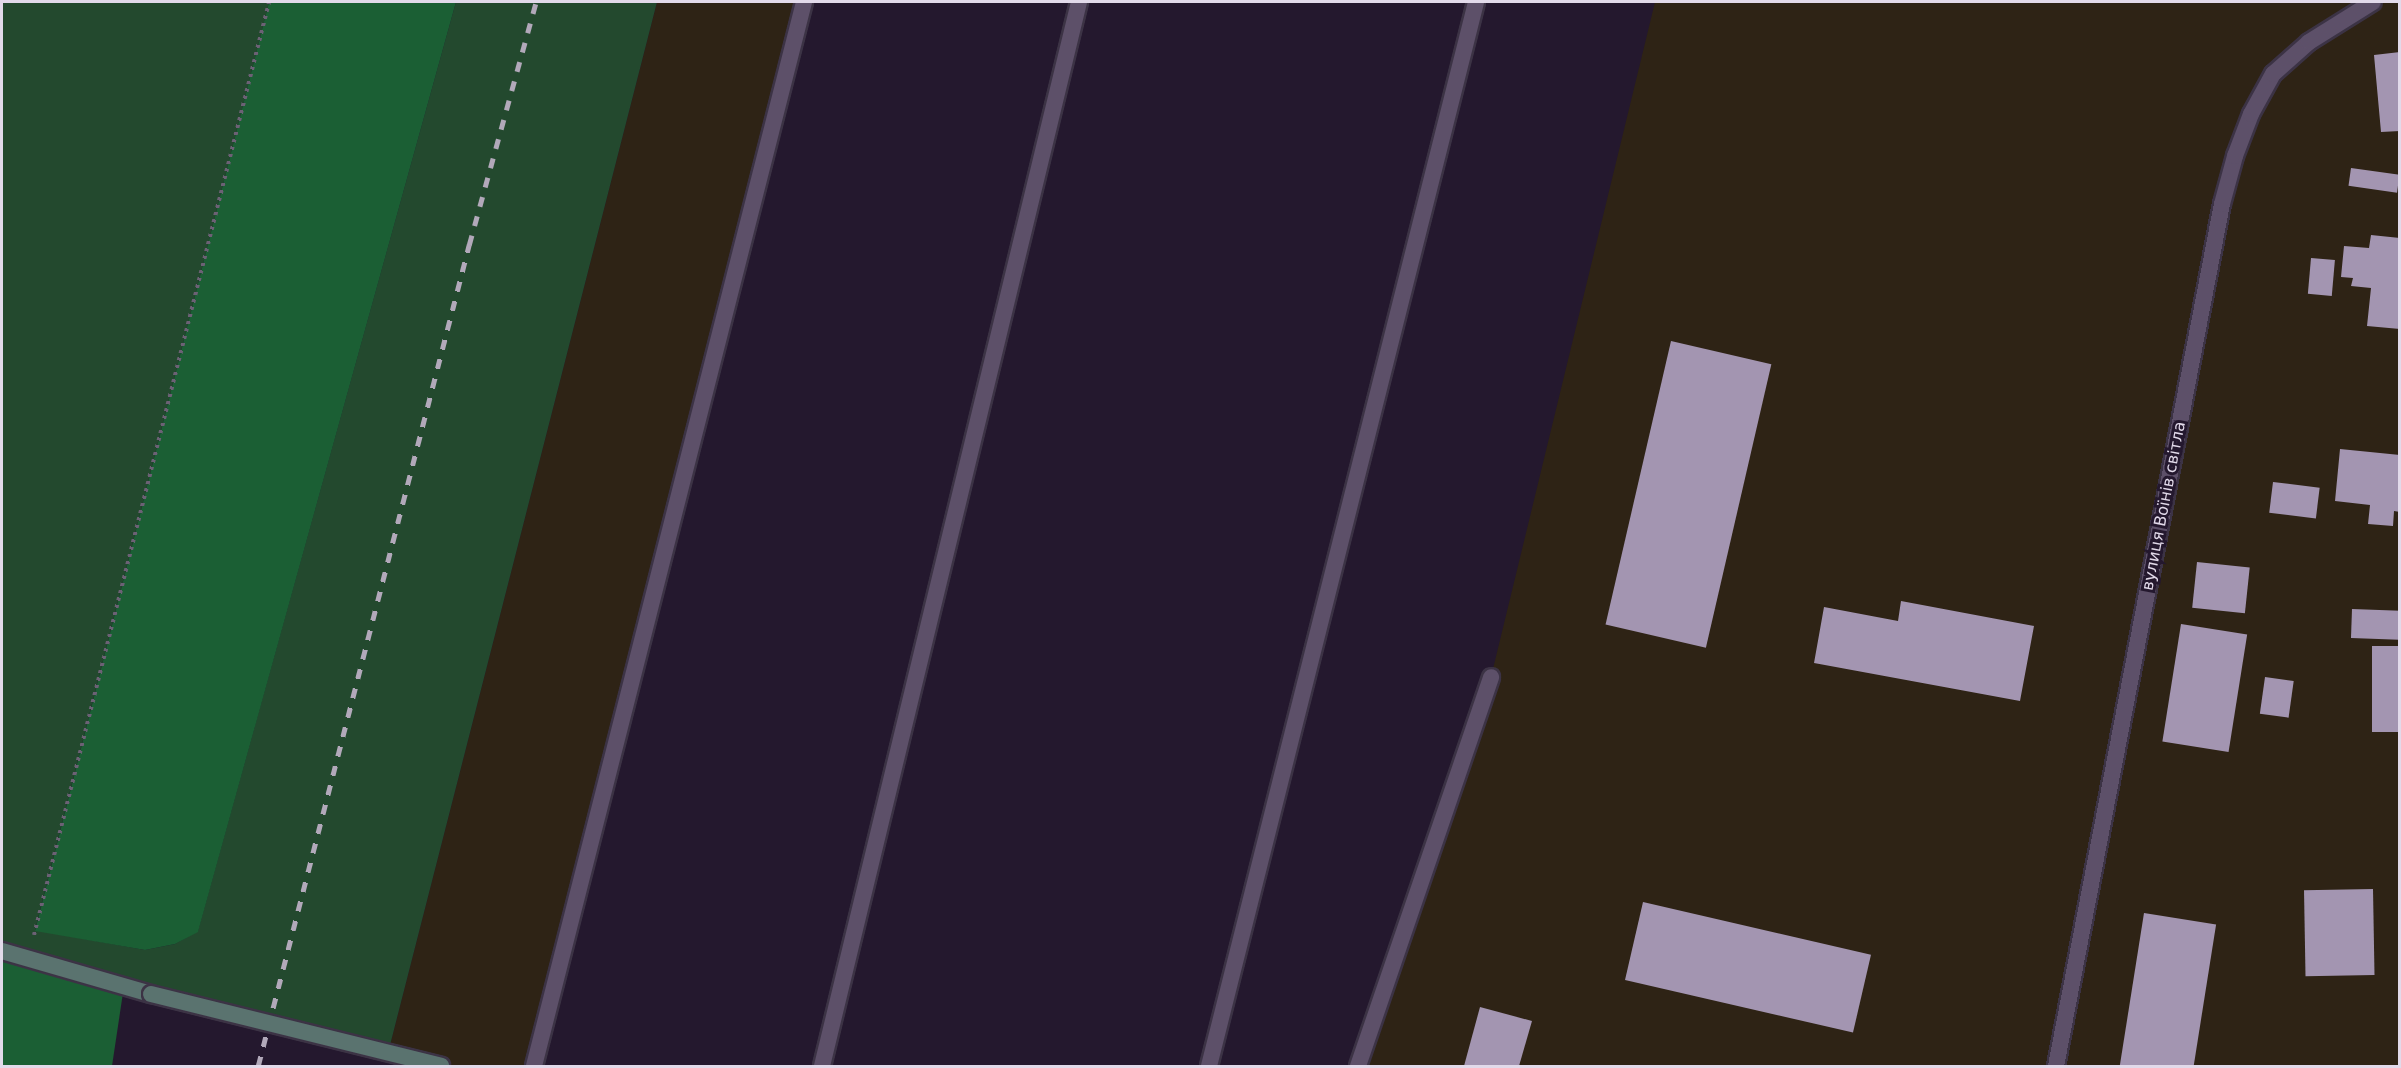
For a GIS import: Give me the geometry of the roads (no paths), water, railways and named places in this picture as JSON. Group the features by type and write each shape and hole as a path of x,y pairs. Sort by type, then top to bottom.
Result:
{"main road":[{"path":"2,951 151,993 441,1066"}],"street":[{"path":"534,1066 804,2"},
{"path":"822,1066 1079,2"},
{"path":"1209,1066 1476,2"},
{"name":"вулиця Воїнів світла","path":"2056,1066 2222,204 2235,156 2251,114 2273,74 2309,42 2373,2"},
{"path":"1358,1066 1491,677"}],"railway":[{"path":"258,1066 469,245 536,2"}]}
